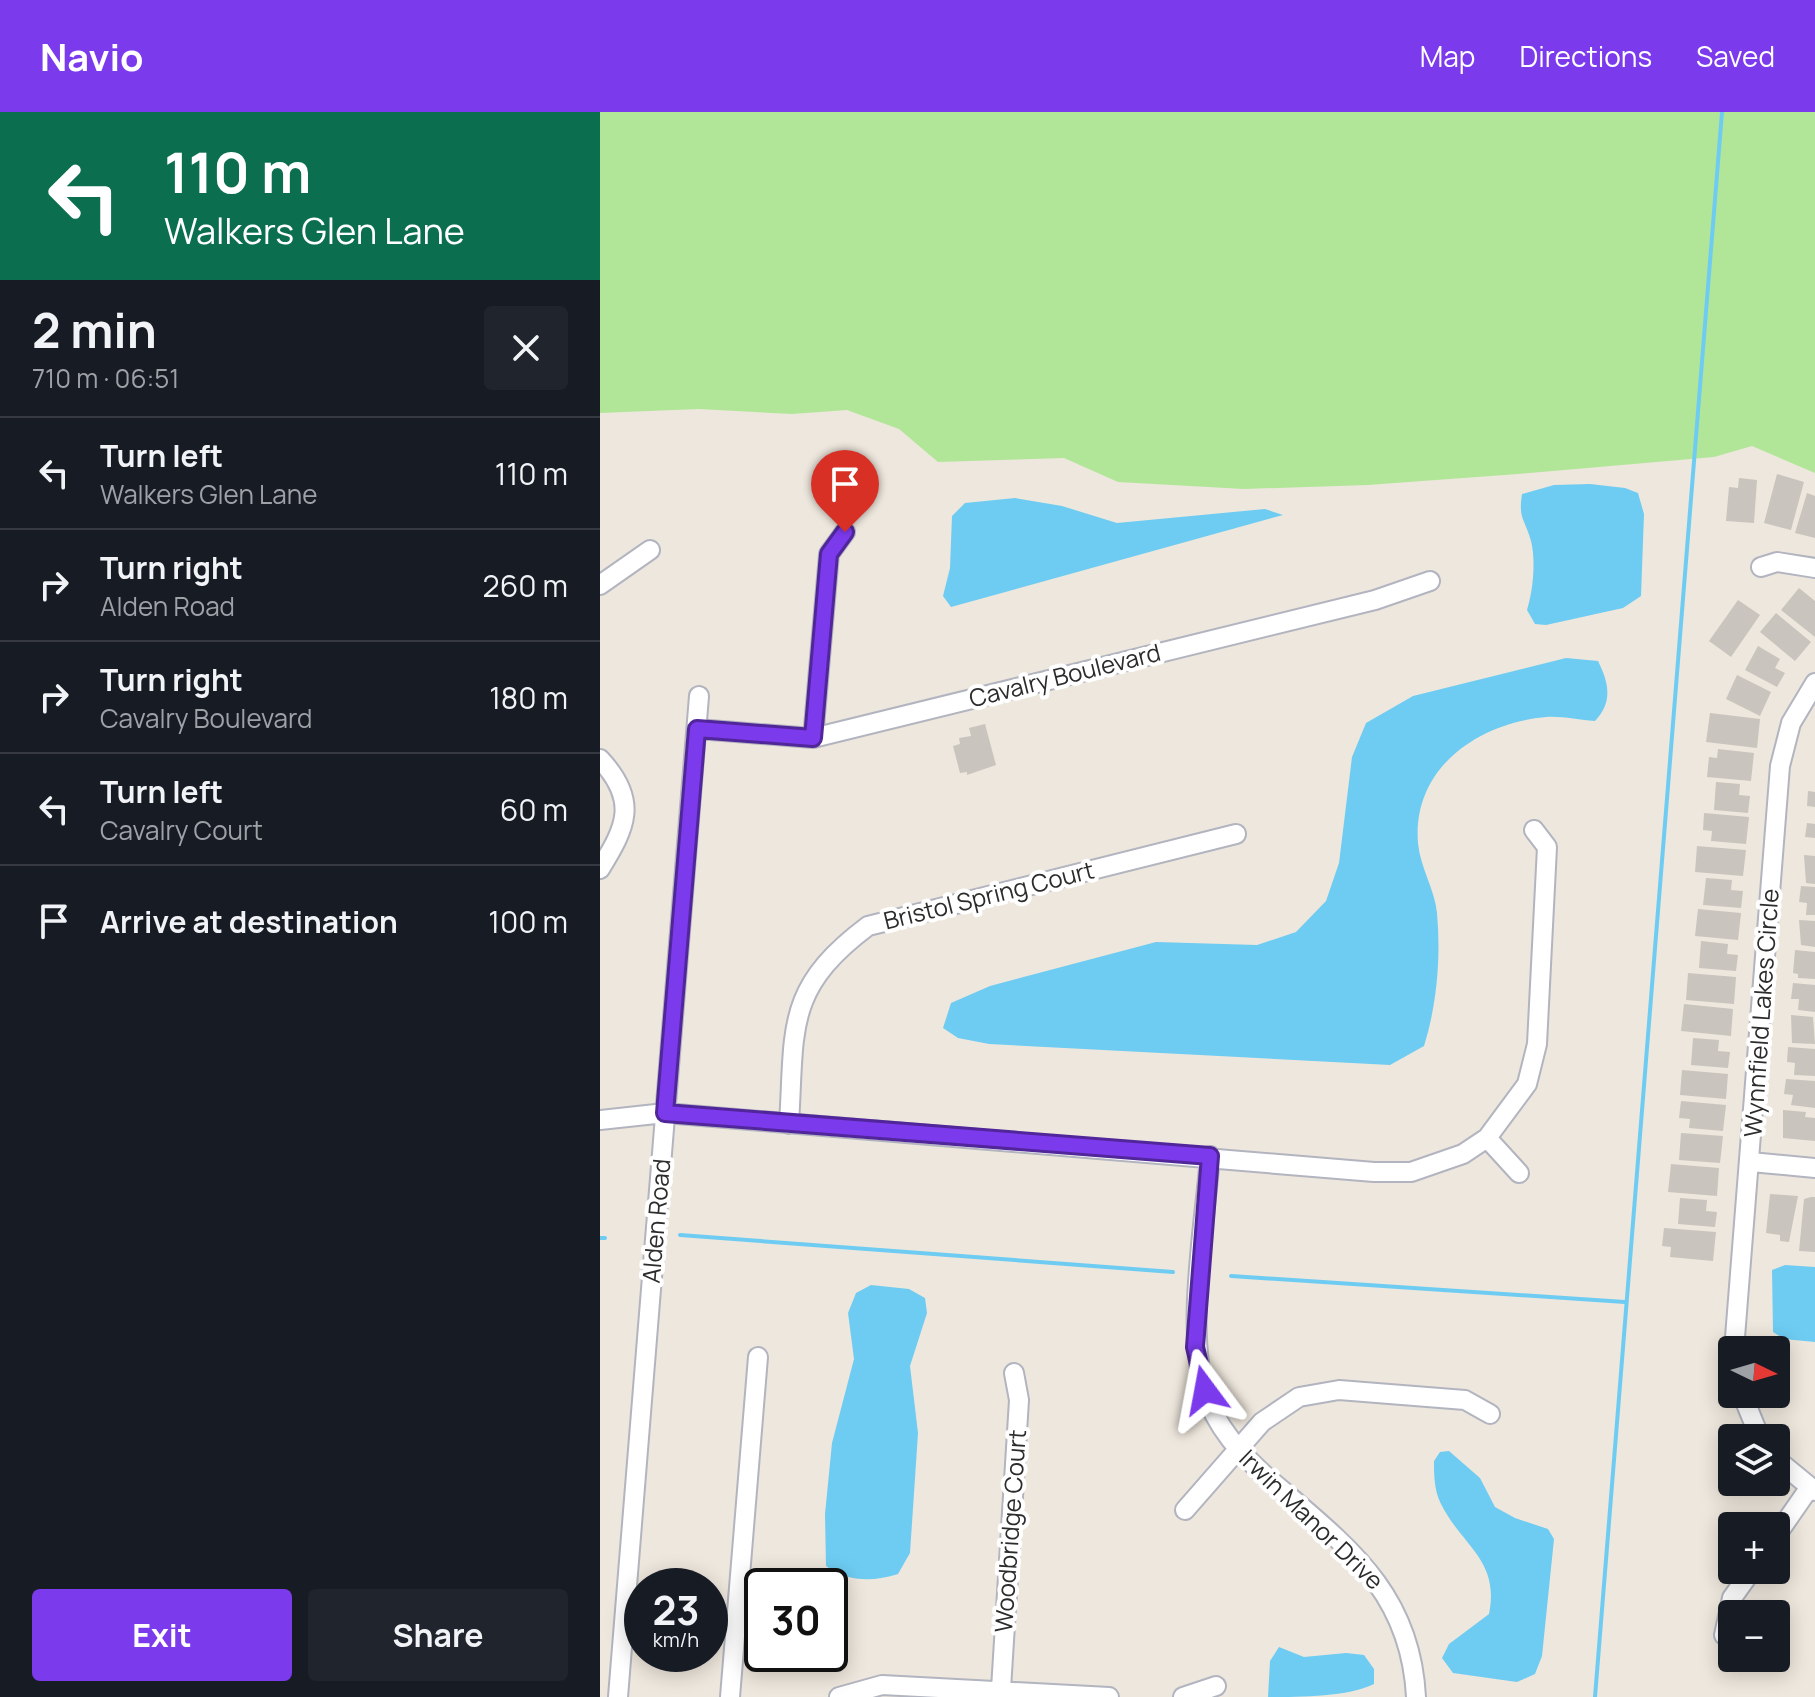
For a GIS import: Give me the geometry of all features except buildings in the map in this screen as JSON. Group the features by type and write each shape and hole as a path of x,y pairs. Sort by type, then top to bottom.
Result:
{"street":[{"path":"813,738 829,554 845,532"},
{"path":"600,585 650,550"},
{"path":"1761,567 1777,562 1815,568"},
{"name":"Cavalry Boulevard","path":"697,729 813,738 1375,600 1430,581"},
{"name":"Wynnfield Lakes Circle","path":"1735,1336 1780,766 1791,723 1815,683"},
{"name":"Alden Road","path":"618,1697 699,696"},
{"path":"600,759 617,783 625,807 623,832 600,869"},
{"path":"600,1120 665,1113 1374,1172 1411,1172 1463,1154 1487,1138 1527,1084 1537,1044 1547,847 1534,830"},
{"name":"Bristol Spring Court","path":"789,1124 796,1021 810,982 843,945 868,926 1236,834"},
{"path":"1487,1138 1519,1173"},
{"name":"Irwin Manor Drive","path":"1210,1156 1195,1347 1209,1404 1238,1449 1331,1532 1385,1589 1410,1650 1416,1697"},
{"path":"1751,1162 1815,1168"},
{"path":"730,1697 758,1357"},
{"name":"Woodbridge Court","path":"1001,1689 1019,1400 1014,1373"},
{"path":"1185,1510 1276,1410 1311,1393 1339,1390 1465,1400 1490,1414"},
{"path":"1790,1470 1813,1489 1790,1518"},
{"path":"839,1697 882,1685 1109,1697"},
{"path":"1183,1697 1216,1686"}],"green space":[{"path":"600,112 1815,112 1815,473 1752,446 1714,457 1518,474 1368,485 1244,489 1118,482 1064,458 938,462 899,429 847,410 792,414 699,409 600,413"}],"water":[{"path":"1590,484 1625,488 1638,493 1644,514 1641,596 1623,608 1546,625 1535,624 1527,610 1533,558 1522,514 1522,494 1554,485"},
{"path":"1015,498 1062,506 1117,523 1265,509 1283,515 951,607 943,596 950,568 952,516 965,503"},
{"path":"1566,658 1598,661 1602,669 1607,699 1595,721 1546,717 1496,729 1454,754 1438,772 1426,793 1419,816 1418,843 1436,904 1438,947 1435,997 1424,1046 1390,1065 989,1044 958,1038 943,1028 951,1003 990,986 1156,942 1257,945 1296,932 1326,901 1339,863 1352,757 1366,723 1413,696"},
{"path":"1785,1265 1815,1267 1815,1342 1790,1340 1790,1336 1779,1336 1773,1332 1772,1270"},
{"path":"871,1285 909,1289 925,1298 927,1313 910,1366 918,1433 910,1553 898,1574 870,1579 851,1578 848,1577 848,1568 826,1566 825,1514 832,1443 854,1359 848,1313 856,1293"},
{"path":"1449,1451 1480,1478 1495,1507 1515,1518 1548,1529 1554,1539 1542,1656 1535,1674 1517,1682 1453,1673 1442,1658 1449,1644 1489,1614 1491,1595 1484,1567 1450,1519 1437,1493 1434,1461 1440,1452"},
{"path":"1279,1647 1304,1657 1346,1653 1364,1655 1374,1669 1374,1684 1337,1694 1268,1697 1270,1661"}],"waterway":[{"path":"1595,1697 1722,112"},
{"path":"680,1235 1173,1272"},
{"path":"600,1238 605,1238"},
{"path":"1231,1276 1625,1302"}],"route":[{"path":"845,532 829,554 813,738 697,729 665,1113 1210,1156 1195,1347 1205,1390"}]}
